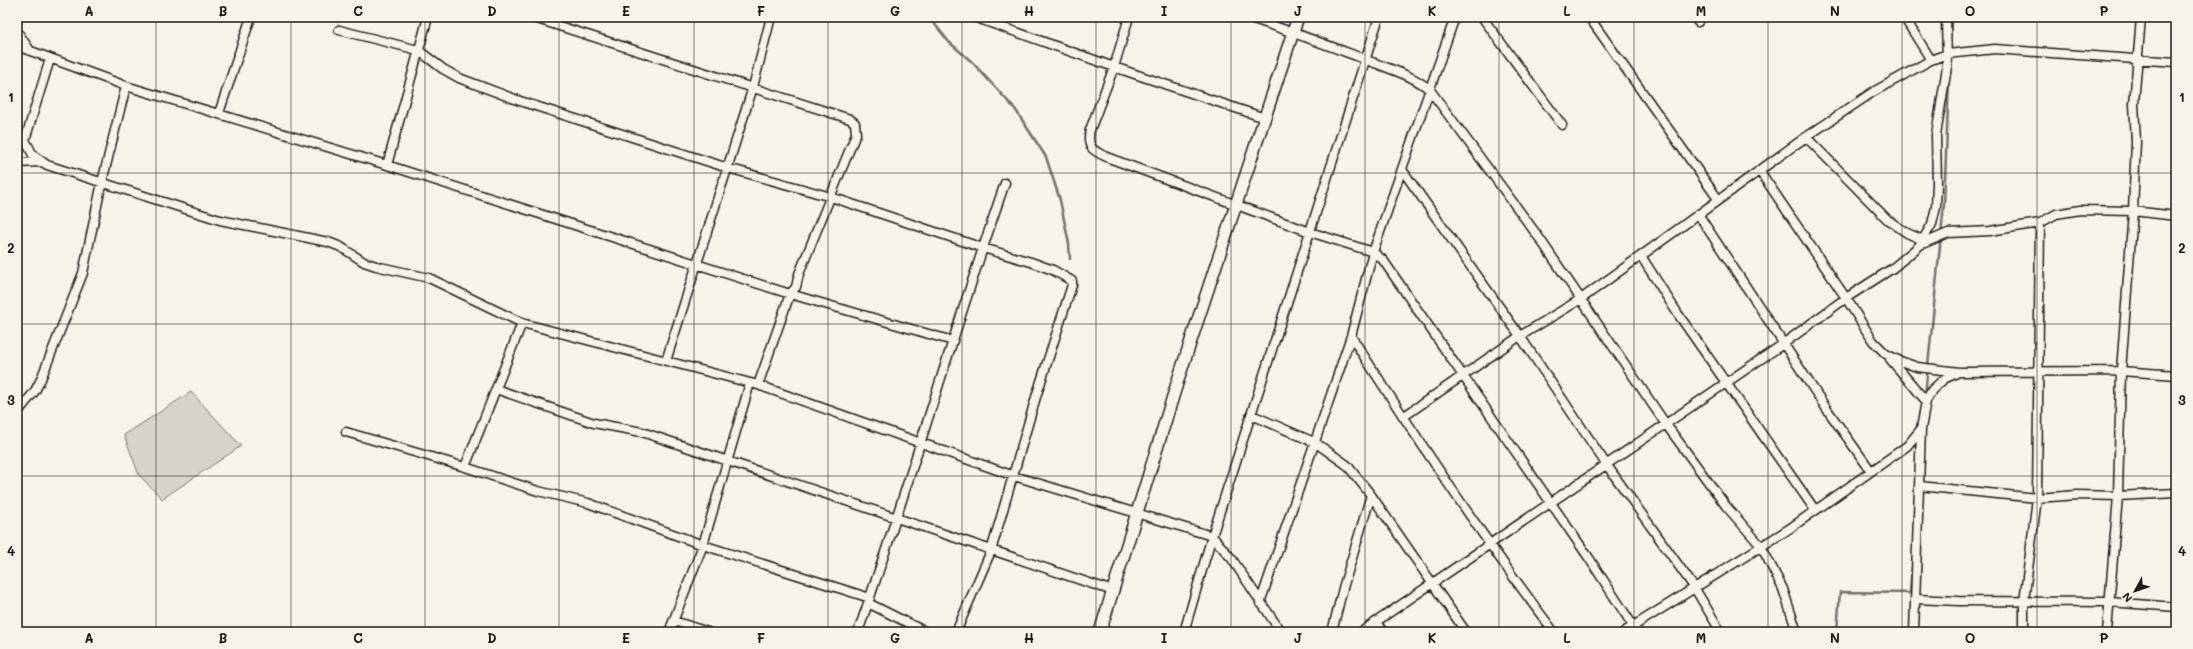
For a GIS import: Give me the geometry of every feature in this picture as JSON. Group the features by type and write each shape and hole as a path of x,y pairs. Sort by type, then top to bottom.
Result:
{"main road":[{"path":"1100,632 1137,512 1298,17"}],"street":[{"path":"220,113 252,17"},
{"path":"387,165 428,17"},
{"path":"532,17 753,87 850,119 855,123 856,134 799,274 796,287 790,294 754,384 703,545 669,632"},
{"path":"666,361 679,315 698,265 753,87 771,17"},
{"path":"974,17 1114,67 1265,118"},
{"path":"1129,17 1114,67 1090,130 1088,140 1092,150 1108,158 1236,206 1373,252 1390,269 1635,629"},
{"path":"1247,17 1294,32 1365,59 1420,82 1430,90 1516,206 1665,423 1726,506 1761,546 1783,589 1798,632"},
{"path":"1184,632 1212,536 1379,17"},
{"path":"1260,602 1316,443 1351,336 1373,252 1403,171 1456,17"},
{"path":"1482,17 1562,124"},
{"path":"1588,17 1718,199"},
{"path":"1904,17 1931,60"},
{"path":"1362,632 1489,544 1550,504 1665,423 1783,344 1846,298 1893,268 1921,243 1932,224 1936,207 1936,135 1947,67 1946,17"},
{"path":"2107,632 2118,496 2120,371 2133,211 2136,142 2134,104 2139,60 2141,17"},
{"path":"339,30 418,50 443,69 459,78 497,93 728,168 831,197 982,248 1053,270 1067,278 1072,285 1036,397 991,551 956,632"},
{"path":"17,31 29,50"},
{"path":"17,46 126,86 220,113 387,165 790,294 953,341"},
{"path":"1403,417 1520,336 1581,299 1806,137 1873,92 1931,60 1947,54 1995,49 2176,62"},
{"path":"42,162 29,150 25,140 50,59"},
{"path":"17,413 35,391 41,379 83,273 102,182 126,86"},
{"path":"1806,137 1888,220 1921,243"},
{"path":"17,163 42,162 220,220 328,242 341,247 352,255 370,264 429,278 522,322 754,384 1014,476 1137,512 1212,536 1232,559 1281,632"},
{"path":"1759,170 1846,298 1873,341 1926,401"},
{"path":"1403,171 1520,336 1606,464 1694,587 1721,632"},
{"path":"858,632 897,519 982,248 1005,184"},
{"path":"1921,243 1948,233 1990,231 2040,223 2056,214 2080,210 2133,211 2176,216"},
{"path":"1698,214 1783,344 1871,471"},
{"path":"2024,632 2024,601 2037,498 2040,223"},
{"path":"1641,256 1725,382 1815,510"},
{"path":"465,467 522,322"},
{"path":"1351,336 1403,417 1489,544 1554,632"},
{"path":"1886,354 1917,367 1959,372 2120,371 2176,376"},
{"path":"1914,632 1921,429 1926,401 1932,390 1944,380 1959,372"},
{"path":"496,389 594,423 642,432 729,460 897,519 1113,591"},
{"path":"1252,415 1316,443 1348,465 1371,495 1466,632"},
{"path":"1624,632 1635,629 1694,587 1761,546 1815,510 1907,446 1921,429"},
{"path":"346,432 465,467 538,491 594,505 703,545 869,601 926,632"},
{"path":"1919,486 2037,498 2076,495 2118,496 2176,493"},
{"path":"1332,632 1343,588 1371,495"},
{"path":"1916,599 1958,601 2109,602 2176,607"},
{"path":"674,621 708,632"},
{"path":"1376,622 1383,632"}],"shaded area":[{"path":"191,392 241,446 162,499 139,475 124,435"}],"waterway":[{"path":"929,17 949,42 972,62 1015,109 1046,157 1060,200 1069,244 1070,259"},
{"path":"1950,35 1951,17"},
{"path":"1925,396 1944,205 1949,80"},
{"path":"1837,632 1840,592 1910,593 1912,566"}]}
